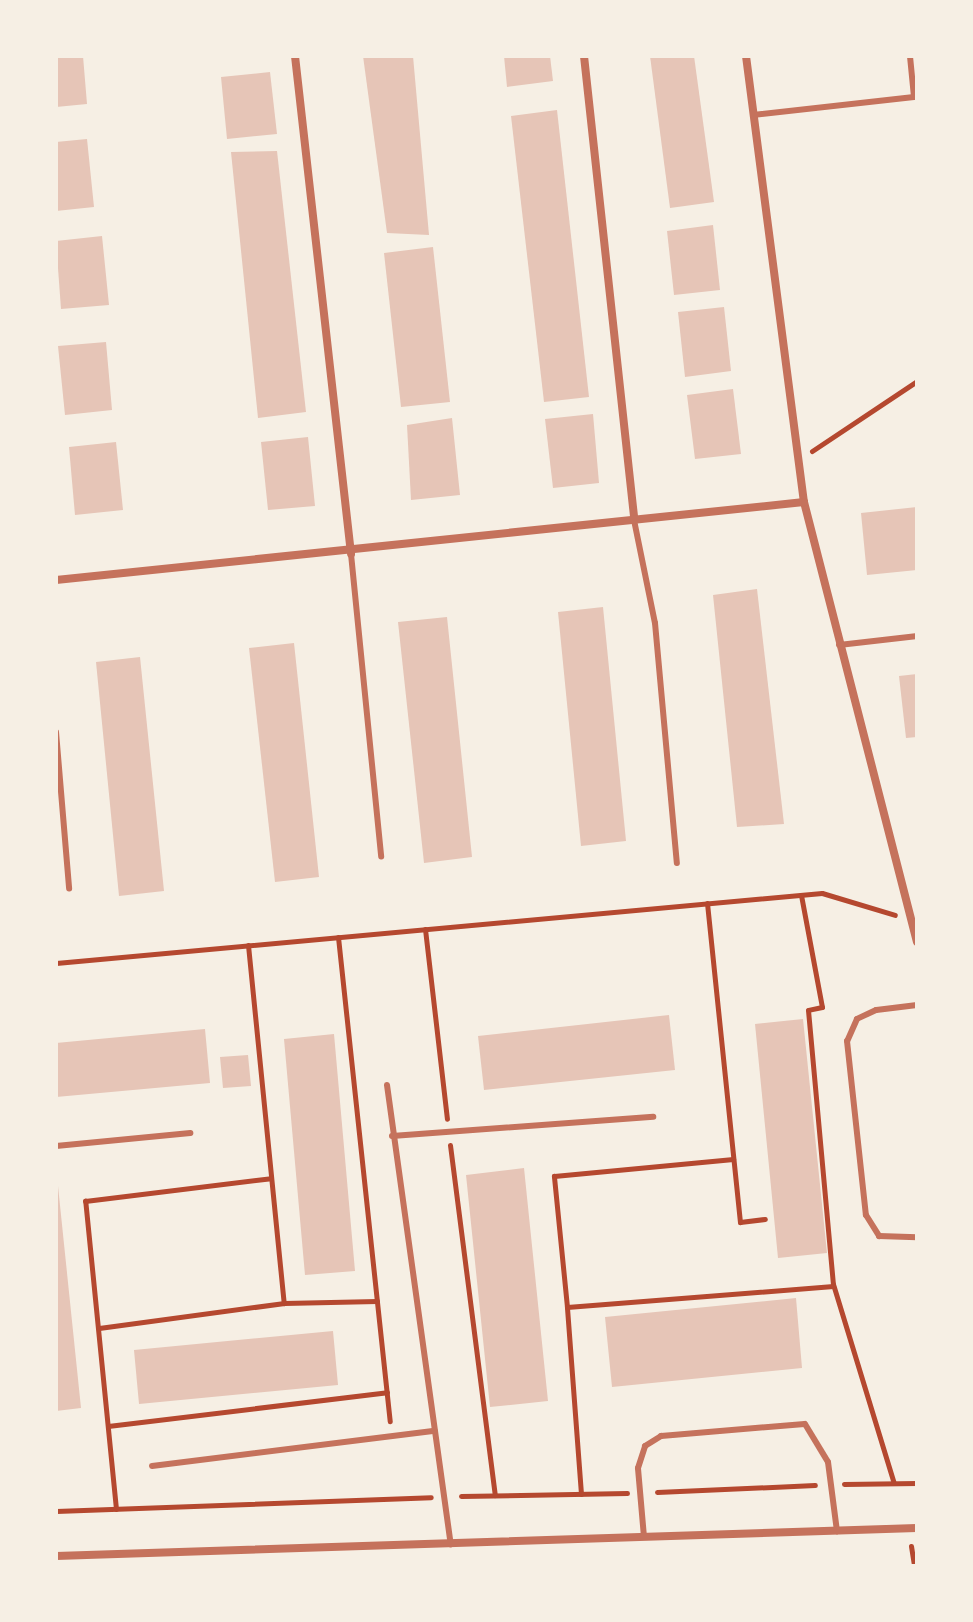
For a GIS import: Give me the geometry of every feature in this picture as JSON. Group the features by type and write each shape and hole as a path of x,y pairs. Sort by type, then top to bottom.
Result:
{"street":[{"path":"295,56 351,554"},
{"path":"584,56 634,520"},
{"path":"746,56 804,502 917,942"},
{"path":"56,580 351,554 804,502"},
{"path":"56,1556 451,1547 917,1528"}],"lane":[{"path":"753,115 914,97 910,56"},
{"path":"634,520 655,623 677,863"},
{"path":"351,554 381,857"},
{"path":"839,645 917,636"},
{"path":"56,732 69,888"},
{"path":"917,1005 867,1014 847,1041 866,1215 879,1236 917,1237"},
{"path":"387,1085 451,1547"},
{"path":"392,1136 653,1117"},
{"path":"56,1146 190,1133"},
{"path":"644,1537 641,1493 645,1446 661,1436 805,1424 817,1434 832,1484 837,1531"},
{"path":"152,1466 435,1431"}],"path":[{"path":"798,456 917,381"},
{"path":"801,895 822,1007 808,1010 834,1286 894,1483"},
{"path":"56,963 801,895 845,897 896,915"},
{"path":"707,903 740,1222 765,1219"},
{"path":"425,929 495,1495"},
{"path":"338,937 390,1427"},
{"path":"248,945 284,1303"},
{"path":"581,1494 554,1176 733,1159"},
{"path":"116,1509 85,1201 271,1178"},
{"path":"567,1307 834,1286"},
{"path":"99,1328 284,1303 377,1301"},
{"path":"108,1426 387,1392"},
{"path":"56,1511 917,1483"}],"building":[{"path":"56,56 83,56 87,104 56,107"},
{"path":"363,56 413,56 429,235 387,233"},
{"path":"504,56 550,56 553,81 507,87"},
{"path":"650,56 694,56 714,202 670,208"},
{"path":"270,72 277,134 227,139 221,77"},
{"path":"557,110 589,397 544,402 511,116"},
{"path":"87,139 94,207 56,211 56,142"},
{"path":"277,151 306,412 258,418 231,152"},
{"path":"713,225 720,290 674,295 667,231"},
{"path":"102,236 109,305 61,309 56,241"},
{"path":"433,247 450,402 401,407 384,253"},
{"path":"724,307 731,371 685,377 678,312"},
{"path":"106,342 112,410 65,415 58,346"},
{"path":"733,389 741,454 695,459 687,395"},
{"path":"593,414 599,483 553,488 545,419"},
{"path":"452,418 460,495 411,500 407,425"},
{"path":"308,437 315,506 268,510 261,442"},
{"path":"116,442 123,510 75,515 69,447"},
{"path":"917,507 917,570 867,575 861,513"},
{"path":"757,589 784,824 737,827 713,595"},
{"path":"603,607 626,841 581,846 558,612"},
{"path":"447,617 472,857 424,863 398,622"},
{"path":"294,643 319,877 275,882 249,648"},
{"path":"140,657 164,891 119,896 96,662"},
{"path":"917,674 917,737 906,738 899,676"},
{"path":"669,1015 675,1070 484,1090 478,1036"},
{"path":"803,1019 827,1253 778,1258 755,1024"},
{"path":"205,1029 210,1083 56,1097 56,1043"},
{"path":"334,1034 355,1271 305,1275 284,1039"},
{"path":"248,1055 251,1086 223,1088 220,1057"},
{"path":"524,1168 548,1401 490,1407 466,1175"},
{"path":"56,1187 81,1408 56,1411"},
{"path":"796,1298 802,1368 612,1387 605,1317"},
{"path":"333,1331 338,1385 139,1404 134,1350"}]}
